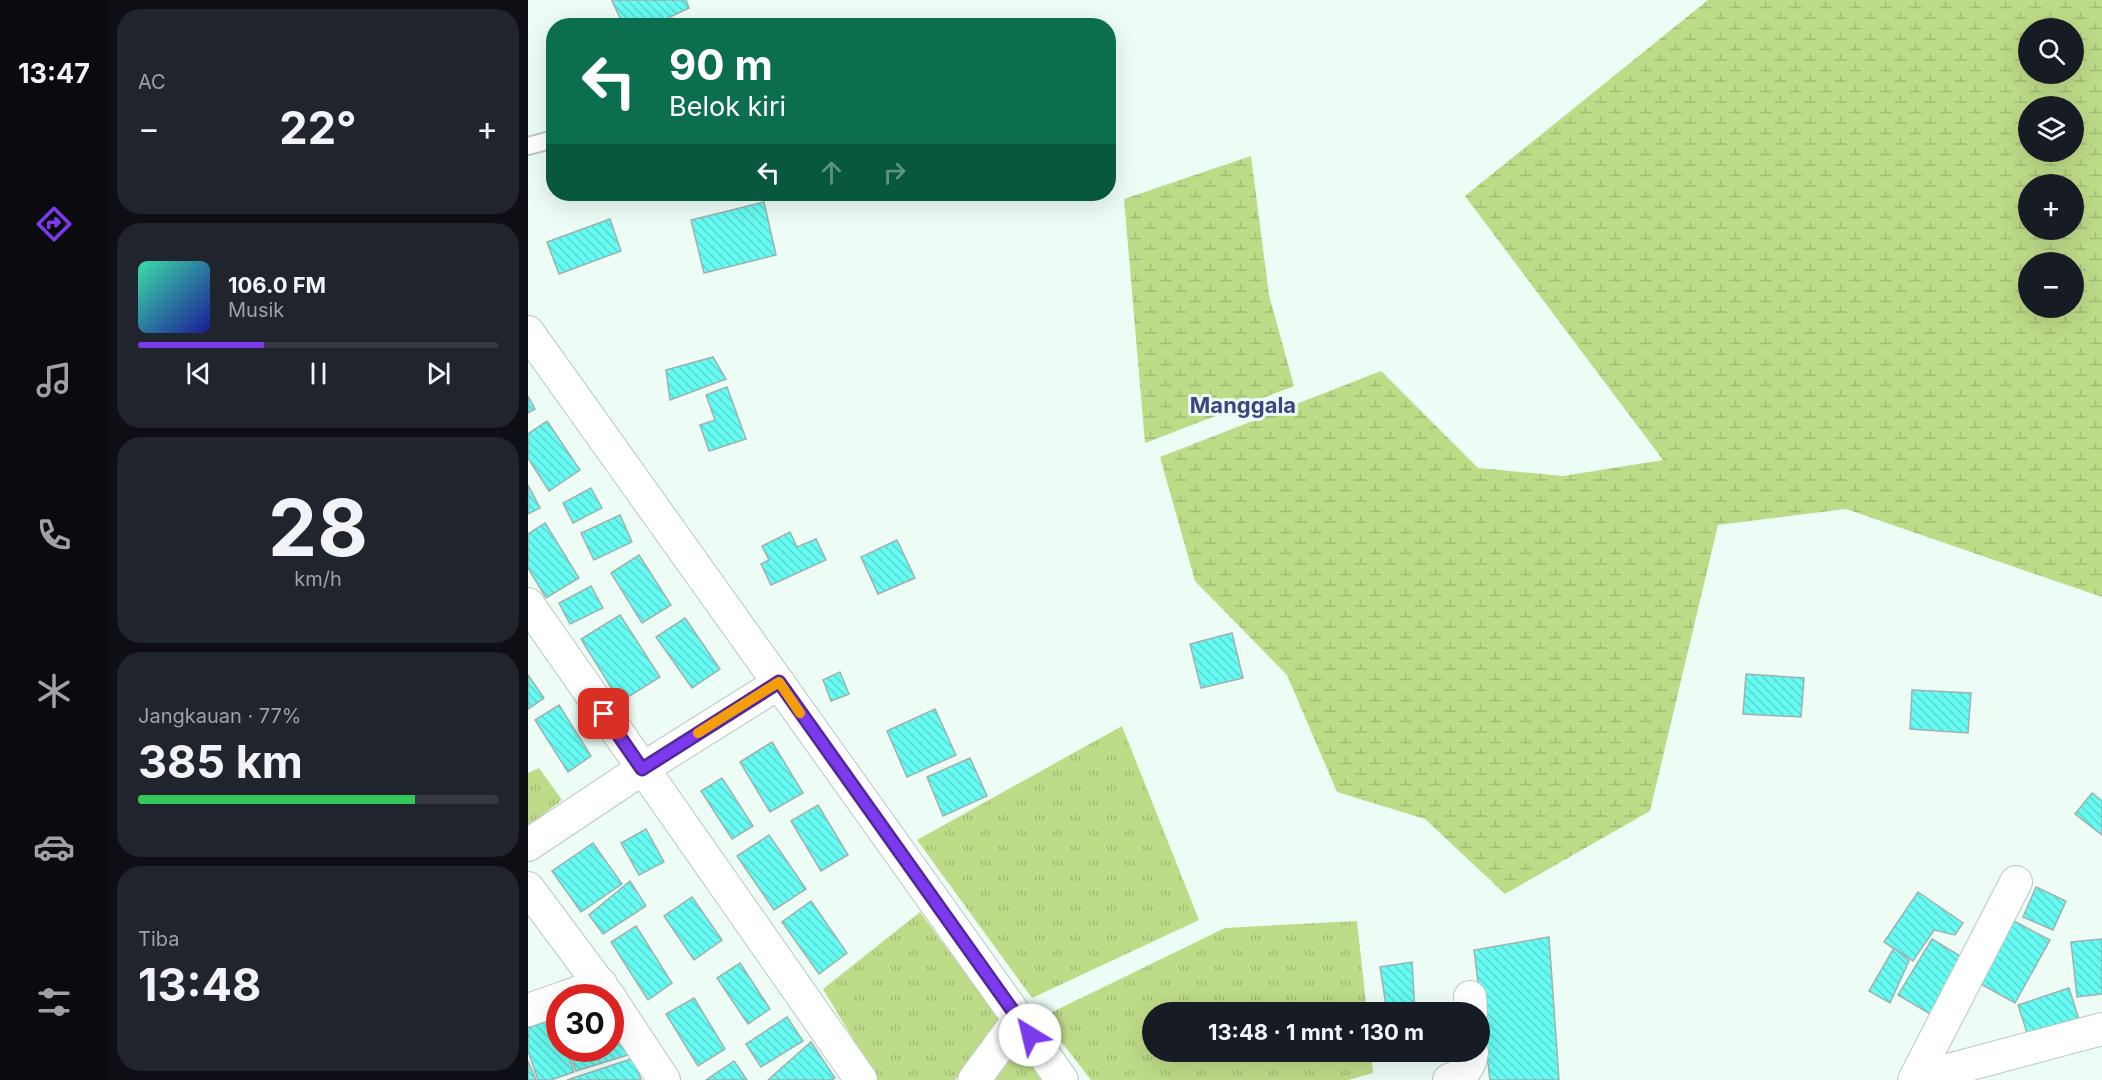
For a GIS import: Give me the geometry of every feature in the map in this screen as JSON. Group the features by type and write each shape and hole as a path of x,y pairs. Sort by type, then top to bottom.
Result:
{"street":[{"path":"528,332 1062,1080"},
{"path":"528,604 861,1080"},
{"path":"528,845 779,682"},
{"path":"1915,1079 2016,882"},
{"path":"528,888 600,984"},
{"path":"528,1010 546,1003"},
{"path":"624,1019 664,1080"},
{"path":"974,1080 1019,1019"},
{"path":"1915,1079 2102,1029"},
{"path":"1449,1080 1463,1073 1471,1062"}],"lane":[{"path":"528,146 546,141"}],"green space":[{"path":"1708,0 2102,0 2102,597 1846,509 1718,525 1650,811 1505,894 1425,819 1337,792 1287,675 1195,581 1160,457 1381,371 1478,468 1563,476 1663,460 1465,196"},
{"path":"1251,156 1269,295 1294,386 1145,443 1124,199"},
{"path":"1122,726 1199,920 1032,998 917,840"},
{"path":"539,768 562,800 528,826 528,773"},
{"path":"920,912 999,1019 955,1080 878,1080 823,989"},
{"path":"1357,921 1366,1002 1142,1002 1142,1062 1372,1062 1373,1073 1348,1080 1091,1080 1042,1017 1225,928"},
{"path":"1021,1045 1046,1080 995,1080"}],"building":[{"path":"686,0 689,8 668,18 620,18 612,1"},
{"path":"764,202 776,255 704,273 691,220"},
{"path":"610,219 621,251 559,274 547,242"},
{"path":"713,357 726,379 670,400 666,370"},
{"path":"727,387 746,439 709,451 700,425 715,420 706,395"},
{"path":"528,396 535,409 528,413"},
{"path":"547,421 580,470 549,491 528,458 528,434"},
{"path":"528,485 540,508 528,514"},
{"path":"591,488 602,508 573,523 563,503"},
{"path":"620,515 632,542 594,560 581,533"},
{"path":"545,523 579,578 546,598 528,568 528,534"},
{"path":"790,532 797,547 816,539 826,560 771,585 761,564 769,560 762,546"},
{"path":"897,540 915,578 878,594 861,557"},
{"path":"639,555 671,605 642,623 611,573"},
{"path":"591,586 603,608 570,624 559,603"},
{"path":"620,615 660,677 620,702 581,639"},
{"path":"685,618 720,669 692,688 656,637"},
{"path":"1232,633 1243,678 1201,688 1190,644"},
{"path":"840,672 849,694 831,701 823,680"},
{"path":"1746,674 1804,678 1801,717 1743,714"},
{"path":"528,675 544,698 528,709"},
{"path":"1912,690 1971,693 1968,733 1910,729"},
{"path":"559,705 591,756 568,772 535,720"},
{"path":"935,709 956,755 907,777 887,731"},
{"path":"772,742 803,793 770,812 740,762"},
{"path":"970,758 987,796 943,816 927,777"},
{"path":"722,778 753,826 732,839 701,791"},
{"path":"2092,793 2102,801 2102,835 2075,814"},
{"path":"818,805 848,855 821,871 791,821"},
{"path":"646,829 664,862 639,875 621,843"},
{"path":"769,835 806,889 774,910 737,856"},
{"path":"593,843 622,884 581,912 552,871"},
{"path":"630,881 646,906 603,934 589,915"},
{"path":"2036,887 2066,901 2053,930 2023,917"},
{"path":"1918,892 1963,923 1955,935 1934,930 1913,961 1884,942"},
{"path":"692,897 722,940 694,960 664,916"},
{"path":"811,901 847,953 819,974 782,922"},
{"path":"2014,921 2050,940 2015,1003 1979,983"},
{"path":"636,926 672,983 648,1000 611,942"},
{"path":"1549,937 1559,1080 1490,1080 1488,1062 1490,1062 1490,1002 1480,1002 1474,950"},
{"path":"1932,939 1965,959 1932,1015 1898,995"},
{"path":"2102,939 2102,994 2077,997 2071,942"},
{"path":"1894,948 1909,961 1890,1003 1869,991"},
{"path":"1412,962 1414,1002 1385,1002 1380,967"},
{"path":"740,963 770,1009 748,1024 717,978"},
{"path":"2069,988 2081,1026 2030,1042 2018,1005"},
{"path":"694,998 725,1049 698,1066 666,1014"},
{"path":"787,1017 803,1041 761,1067 746,1044"},
{"path":"546,1021 546,1062 571,1062 574,1072 551,1080 538,1080 528,1051 528,1028"},
{"path":"624,1038 634,1053 624,1056"},
{"path":"811,1042 835,1078 832,1080 768,1080"},
{"path":"634,1058 641,1080 567,1080 624,1062"},
{"path":"528,1061 536,1080 528,1080"},
{"path":"734,1061 747,1080 706,1080"},
{"path":"573,1062 605,1062 576,1071"}],"slow traffic":[{"path":"698,733 779,682 800,713"}],"district":[{"name":"Manggala","path":"1243,405"}],"route":[{"path":"604,714 642,769 779,682 1030,1035"}]}
